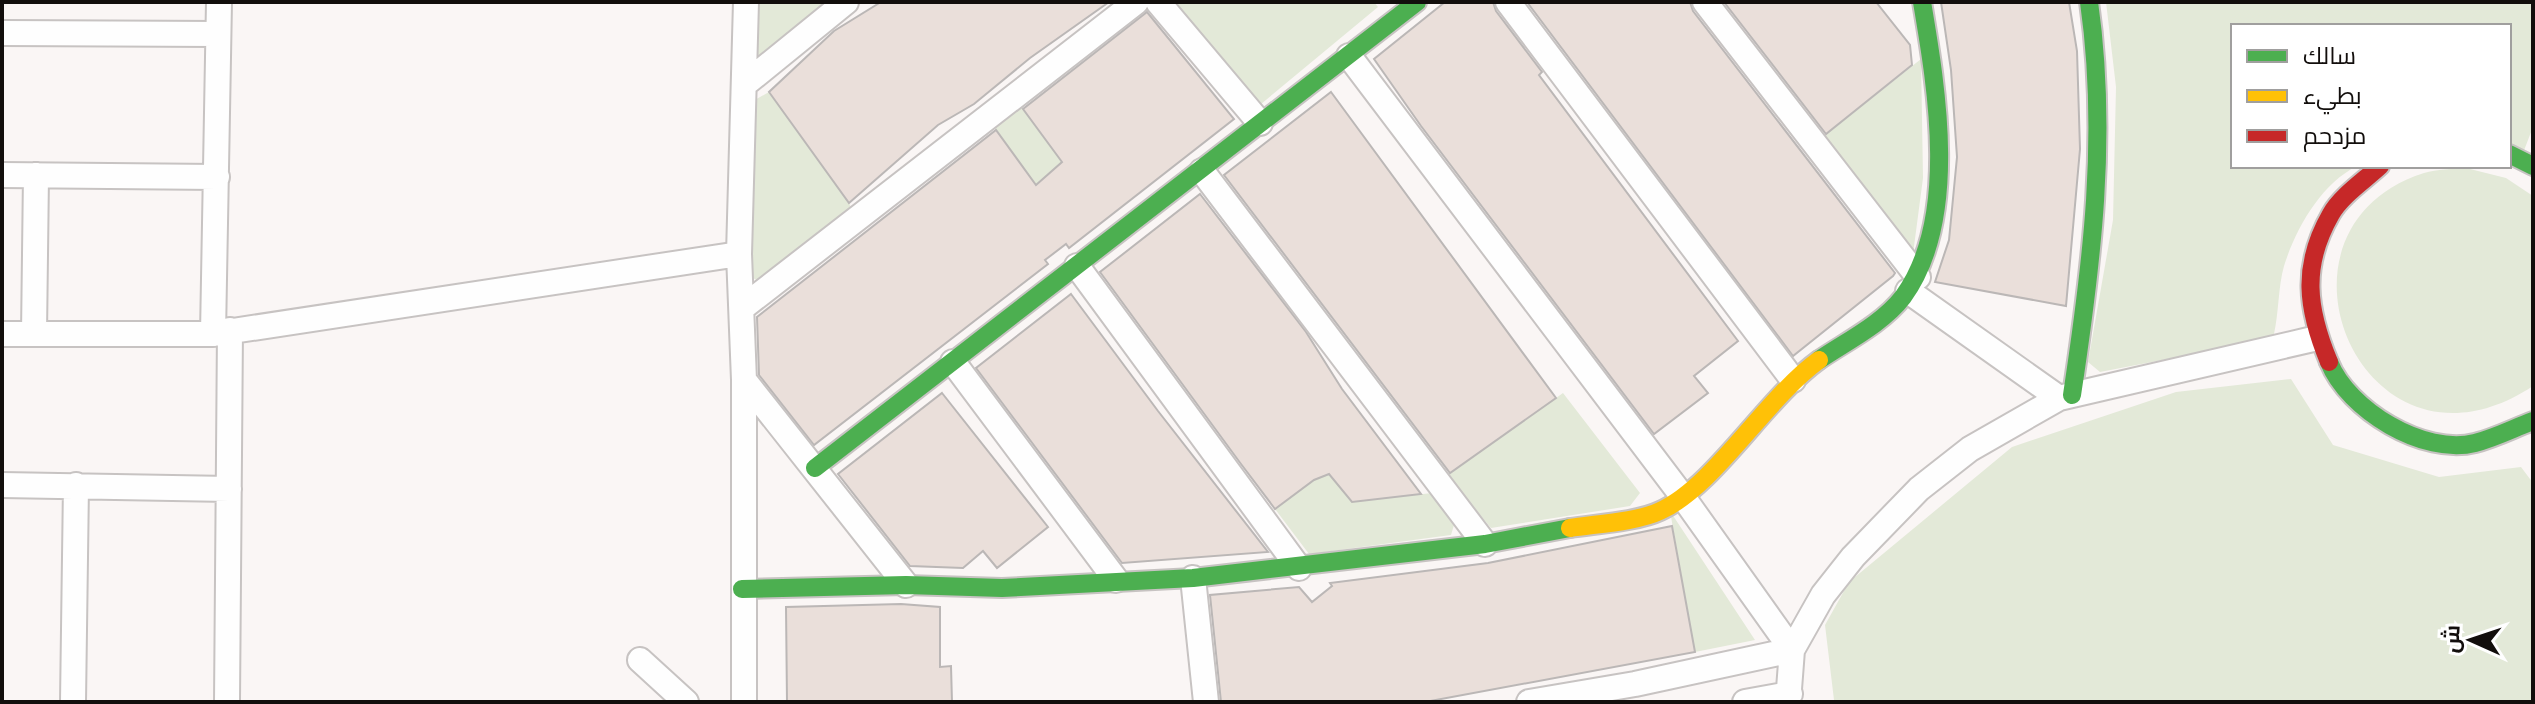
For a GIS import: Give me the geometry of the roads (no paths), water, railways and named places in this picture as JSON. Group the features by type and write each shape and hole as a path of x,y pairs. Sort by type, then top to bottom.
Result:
{"street":[{"path":"219,2 217,177 229,489 227,702"},
{"path":"744,702 744,380 739,254 746,2"},
{"path":"745,84 846,2"},
{"path":"742,308 1136,2"},
{"path":"1158,2 1260,123"},
{"path":"1508,2 1793,380"},
{"path":"1705,2 1913,284 2066,396"},
{"path":"1906,2 1927,28"},
{"path":"742,589 906,585 1002,588 1193,578 1485,544 1644,517 1683,497 1793,380 1893,307 1913,284 1928,245 1938,180 1938,147 1922,2"},
{"path":"2066,396 2097,220 2100,169 2097,67 2089,2"},
{"path":"815,468 1202,171 1412,3"},
{"path":"2,33 218,34"},
{"path":"1349,56 1683,497 1792,650"},
{"path":"2511,155 2533,166"},
{"path":"2378,168 2338,203 2316,244 2307,298 2313,339 2334,380 2356,404 2403,434 2445,444 2482,441 2532,423"},
{"path":"1202,171 1485,544"},
{"path":"2,175 217,177"},
{"path":"34,334 36,175"},
{"path":"2,334 222,332 739,254"},
{"path":"1077,266 1299,568"},
{"path":"1745,702 1792,699 1792,650 1823,595 1853,557 1919,489 1970,449 2066,396 2313,339"},
{"path":"953,362 1116,580"},
{"path":"744,380 906,585"},
{"path":"2,485 229,489"},
{"path":"73,702 76,485"},
{"path":"1193,578 1206,702"},
{"path":"1529,702 1635,684 1792,650"},
{"path":"640,660 686,702"}]}
